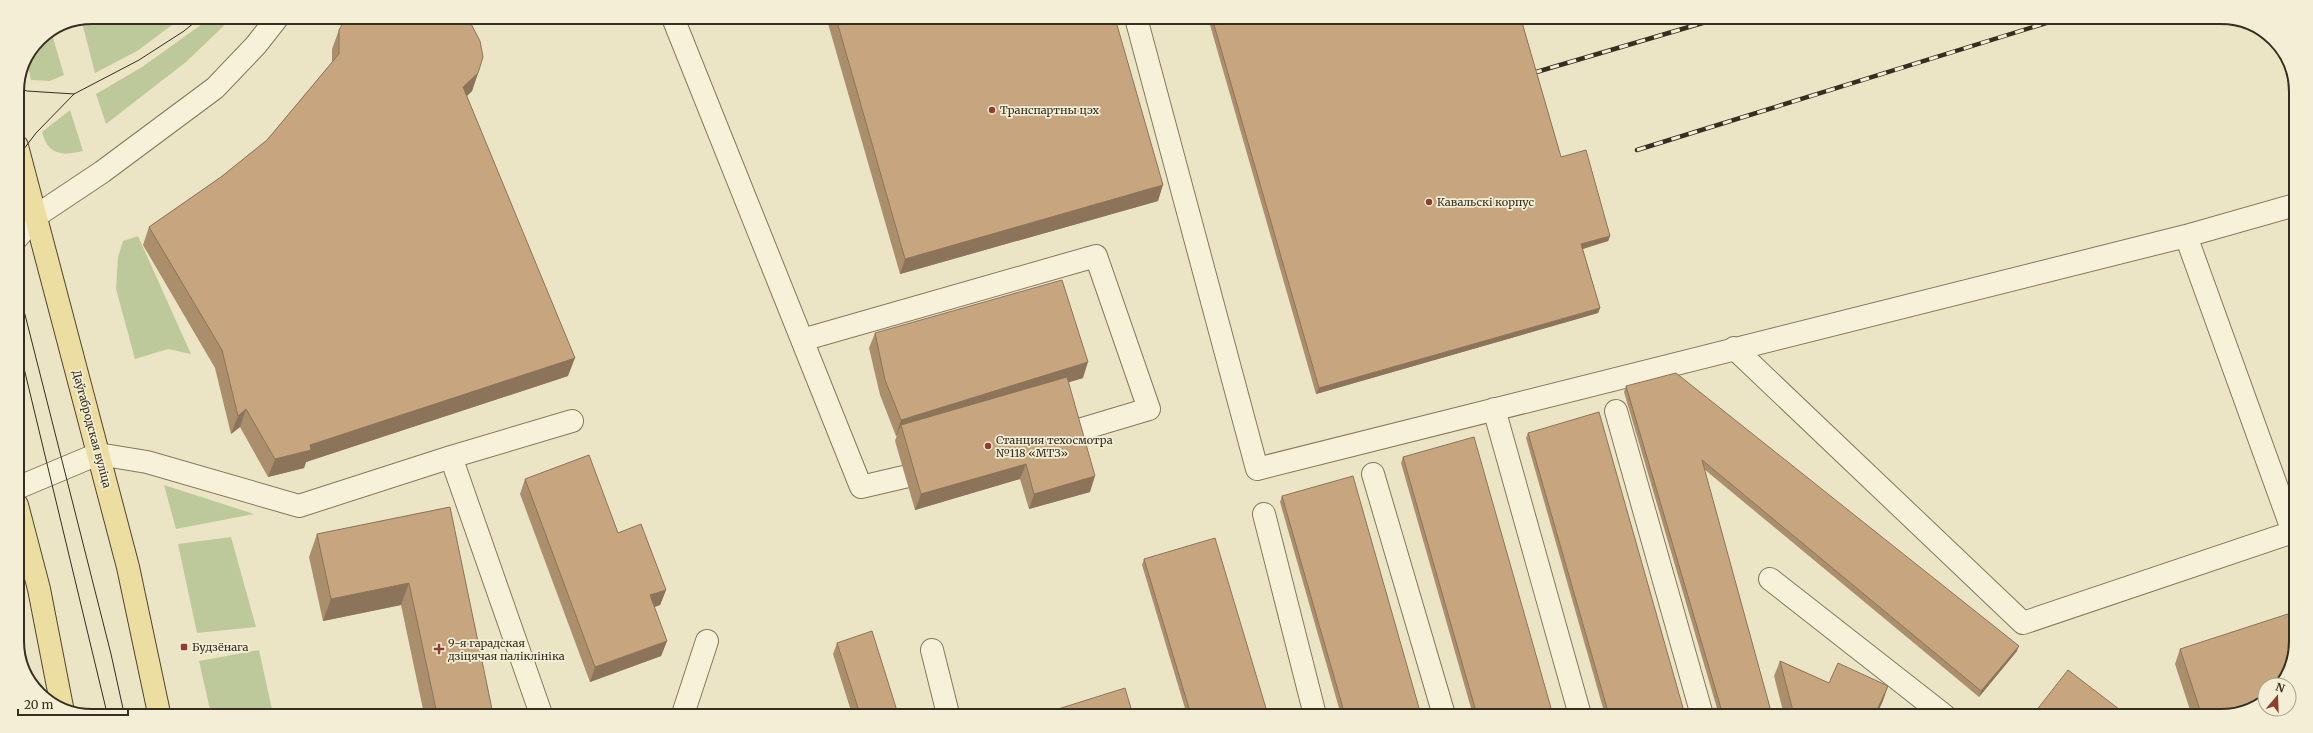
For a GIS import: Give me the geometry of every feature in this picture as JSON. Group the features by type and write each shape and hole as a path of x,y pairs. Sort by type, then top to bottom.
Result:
{"main road":[{"name":"Даўгабродская вуліца","path":"24,172 128,567 158,709"},
{"path":"24,532 39,589 61,701"}],"street":[{"path":"24,230 36,216 102,172 214,88 256,44 272,24"},
{"path":"675,24 861,487 906,478 952,466"},
{"path":"1138,24 1257,469 1734,348 2186,236 2289,207"},
{"path":"2186,236 2289,521"},
{"path":"802,340 1096,256 1149,409 1035,443"},
{"path":"1734,348 2023,623 2289,533"},
{"path":"1494,409 1578,709"},
{"path":"1616,411 1700,709"},
{"path":"24,485 98,454 147,462 299,506 451,457 572,421"},
{"path":"451,457 539,709"},
{"path":"1373,474 1442,709"},
{"path":"1264,514 1313,709"},
{"path":"1770,579 1936,709"},
{"path":"685,709 707,641"},
{"path":"932,650 947,709"}],"green space":[{"path":"174,24 137,51 95,73 82,25"},
{"path":"202,24 226,24 186,62 106,124 96,94 142,67"},
{"path":"53,37 64,75 50,81 31,80 29,66 44,44"},
{"path":"70,110 83,151 75,153 57,152 48,145 42,132"},
{"path":"138,236 191,354 168,349 135,359 116,289 118,257 123,241"},
{"path":"164,485 254,514 176,529"},
{"path":"231,537 256,627 197,633 178,544"},
{"path":"259,650 272,709 210,709 199,661"}],"building":[{"path":"342,24 471,24 480,41 483,57 478,73 463,87 575,358 310,445 311,450 275,459 246,409 238,416 222,350 149,227 221,177 267,140 339,54 339,30"},
{"name":"Транспартны цэх","path":"838,24 1117,24 1163,185 905,259"},
{"name":"Кавальскі корпус","path":"1214,24 1522,24 1561,157 1586,150 1610,236 1581,244 1600,308 1319,388"},
{"path":"1062,280 1088,362 901,420 885,380 875,333"},
{"path":"1676,373 2019,646 1981,691 1702,460 1770,709 1721,709 1626,386"},
{"path":"1067,377 1095,476 1034,494 1026,464 921,494 901,425"},
{"path":"1599,412 1683,709 1607,709 1528,433"},
{"path":"1474,437 1551,709 1475,709 1403,457"},
{"path":"589,455 618,533 641,524 666,590 650,595 667,641 595,667 525,479"},
{"path":"1353,476 1419,709 1343,709 1282,496"},
{"name":"9-я гарадская дзіцячая паліклініка","path":"450,507 492,709 436,709 409,583 331,599 317,534"},
{"path":"1215,538 1266,709 1189,709 1144,559"},
{"path":"2289,614 2287,658 2278,677 2257,677 2257,699 2243,705 2234,708 2200,709 2180,649"},
{"path":"872,631 896,709 858,709 837,643"},
{"path":"1780,661 1829,683 1838,663 1888,686 1877,709 1792,709"},
{"path":"2068,670 2119,709 2037,709"},
{"path":"1125,688 1131,709 1058,709"}],"tram line":[{"path":"24,149 36,133 74,94 139,60 192,24"},
{"path":"24,90 74,94"},
{"path":"24,311 111,654 123,709"},
{"path":"24,368 106,709"}],"railway":[{"path":"1533,73 1699,24"},
{"path":"1637,150 2043,24"}],"place":[{"name":"Транспартны цэх","path":"992,110"},
{"name":"Кавальскі корпус","path":"1429,202"},
{"name":"Станция техосмотра №118 «МТЗ»","path":"988,446"},
{"name":"Будзёнага","path":"184,647"},
{"name":"9-я гарадская дзіцячая паліклініка","path":"439,649"}]}
